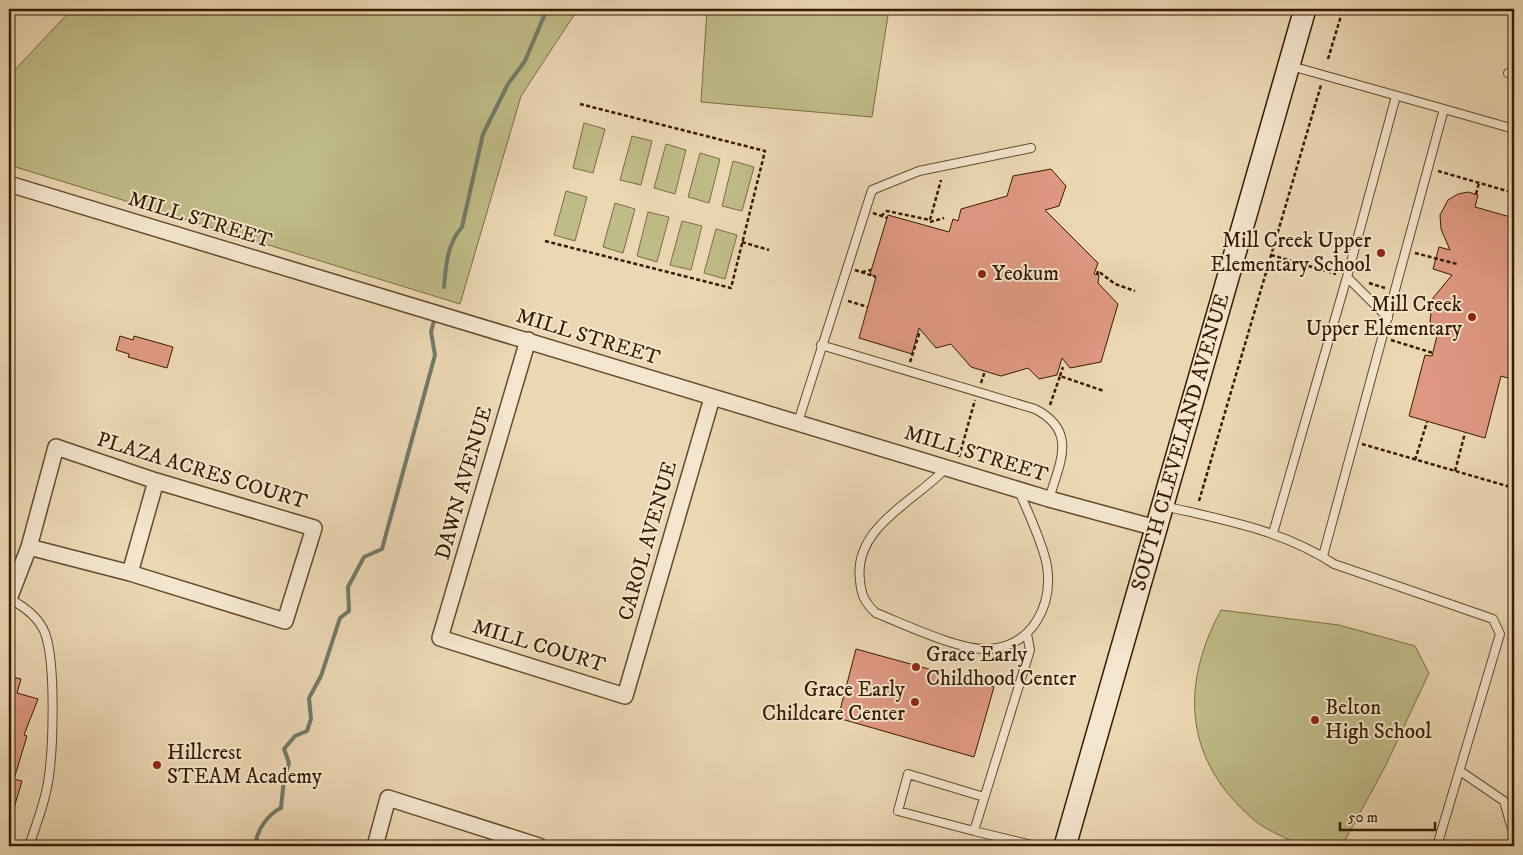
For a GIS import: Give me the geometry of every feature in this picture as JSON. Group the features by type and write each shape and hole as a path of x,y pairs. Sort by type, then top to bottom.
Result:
{"street":[{"name":"SOUTH CLEVELAND AVENUE","path":"1065,846 1304,9"},
{"name":"MILL STREET","path":"9,184 528,340 712,398 798,422 1049,499 1156,528"},
{"name":"DAWN AVENUE","path":"440,638 528,340"},
{"name":"CAROL AVENUE","path":"625,696 712,398"},
{"name":"PLAZA ACRES COURT","path":"9,599 28,547 56,448 156,482 314,528 285,621 130,573 28,547"},
{"path":"130,573 156,482"},
{"name":"MILL COURT","path":"440,638 625,696"},
{"path":"375,846 388,798 538,846"}],"lane":[{"path":"1288,65 1514,129"},
{"path":"1273,533 1347,277 1396,96"},
{"path":"1323,556 1444,109"},
{"path":"798,422 872,190 919,171 1031,148"},
{"path":"1347,277 1388,318"},
{"path":"821,345 1035,409 1049,416 1061,433 1064,448 1049,499"},
{"path":"946,468 934,481 895,512 874,532 865,547 860,562 859,576 865,603 876,613 963,645 988,649 1008,644 1027,634 1039,621 1046,593 1047,566 1019,490"},
{"path":"1162,505 1273,533 1323,556 1334,564 1493,619 1500,634 1437,846"},
{"path":"9,599 24,606 44,630 52,659 50,766 46,791 29,846"},
{"path":"974,832 1030,650 1027,634"},
{"path":"1460,771 1504,801 1511,826 1514,827"},
{"path":"984,797 908,774 898,811 974,832 1036,846"}],"path":[{"path":"1328,60 1343,9"},
{"path":"1199,501 1322,81"},
{"path":"545,240 731,288 766,151 580,104"},
{"path":"1438,171 1514,193"},
{"path":"929,226 942,180"},
{"path":"1476,194 1479,183"},
{"path":"870,211 887,218"},
{"path":"881,216 887,211 930,221 944,218"},
{"path":"742,242 769,250"},
{"path":"1415,253 1457,264"},
{"path":"1271,255 1336,274"},
{"path":"852,269 876,277"},
{"path":"861,272 871,270"},
{"path":"1097,275 1098,271 1114,284 1135,291"},
{"path":"844,299 868,307"},
{"path":"910,362 920,331"},
{"path":"1390,340 1433,353"},
{"path":"1050,406 1063,367"},
{"path":"981,384 985,371"},
{"path":"1060,376 1104,391"},
{"path":"958,459 976,399"},
{"path":"1416,460 1427,422"},
{"path":"1455,471 1465,433"},
{"path":"1361,444 1514,488"}],"shaded area":[{"path":"72,9 578,9 521,96 460,304 9,165 9,76"},
{"path":"707,9 889,9 872,117 701,102"},
{"path":"584,123 605,129 593,173 573,168"},
{"path":"632,136 652,141 641,185 620,180"},
{"path":"666,144 686,150 675,194 654,188"},
{"path":"700,153 720,159 709,203 688,197"},
{"path":"733,161 754,167 742,211 722,206"},
{"path":"566,191 587,197 575,241 554,235"},
{"path":"615,203 635,209 623,253 603,247"},
{"path":"648,212 669,217 657,262 637,256"},
{"path":"682,221 702,226 691,270 670,265"},
{"path":"716,229 737,235 725,279 704,273"},
{"path":"1221,610 1339,625 1415,646 1429,673 1385,767 1342,846 1305,846 1259,824 1231,797 1214,773 1202,748 1196,722 1195,695 1199,667 1208,639"}],"building":[{"name":"Yeokum","path":"1051,169 1066,186 1059,206 1045,210 1098,263 1094,274 1099,275 1098,283 1118,304 1101,362 1070,368 1062,358 1057,375 1039,379 1028,368 1001,376 971,367 951,344 936,348 919,328 912,354 859,338 876,277 870,274 888,215 949,232 953,219 958,221 961,209 1007,196 1013,176"},
{"name":"Mill Creek Upper Elementary","path":"1468,192 1478,195 1475,207 1514,218 1514,380 1501,376 1485,438 1409,416 1425,355 1432,356 1437,336 1430,321 1433,298 1452,275 1433,269 1439,247 1450,250 1441,229 1440,215 1448,200 1458,194"},
{"path":"120,336 133,340 134,336 173,347 167,368 128,357 129,354 116,350"},
{"name":"Grace Early Childcare Center","path":"856,649 994,687 974,757 838,718"},
{"path":"9,676 21,679 17,693 38,699 24,735 27,736 14,779 22,781 11,818 9,818"}],"waterway":[{"path":"444,287 448,255 453,240 462,227 483,134 508,84 525,61 547,9"},
{"path":"256,846 256,841 263,824 271,814 281,808 284,779 289,763 284,749 295,736 307,731 311,719 309,698 321,676 340,618 349,611 348,587 364,557 382,549 435,355 431,332 434,321"}],"place":[{"name":"Mill Creek Upper Elementary School","path":"1381,253"},
{"name":"Yeokum","path":"982,274"},
{"name":"Mill Creek Upper Elementary","path":"1472,317"},
{"name":"Grace Early Childhood Center","path":"916,667"},
{"name":"Grace Early Childcare Center","path":"915,702"},
{"name":"Belton High School","path":"1315,720"},
{"name":"Hillcrest STEAM Academy","path":"157,765"}]}
